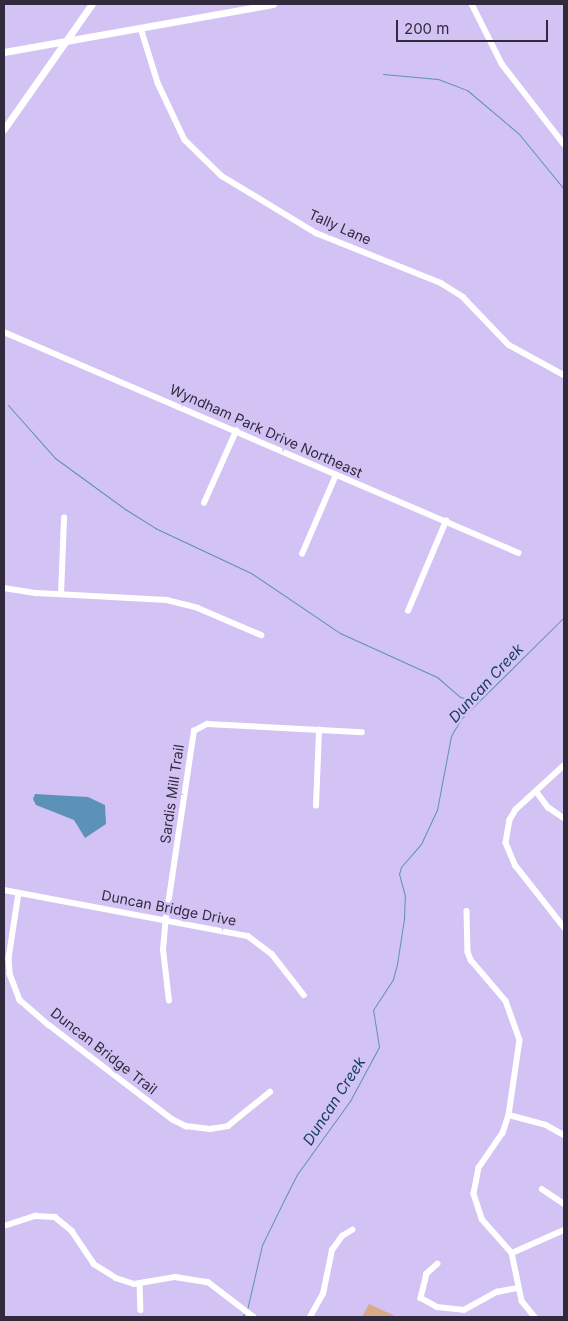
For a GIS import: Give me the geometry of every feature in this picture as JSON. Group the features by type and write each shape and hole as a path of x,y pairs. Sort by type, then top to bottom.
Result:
{"street":[{"path":"4,129 63,42 92,4"},
{"path":"4,52 273,4"},
{"path":"472,4 502,64 564,144"},
{"name":"Tally Lane","path":"140,28 158,83 185,140 222,176 316,233 441,283 463,297 510,345 564,375"},
{"name":"Wyndham Park Drive Northeast","path":"4,332 519,553"},
{"path":"204,503 236,431"},
{"path":"302,554 336,475"},
{"path":"61,594 64,518"},
{"path":"408,611 446,522"},
{"path":"4,588 61,594 167,600 198,608 261,635"},
{"name":"Sardis Mill Trail","path":"169,1001 163,950 166,918 194,731 207,724 362,732"},
{"path":"316,806 319,730"},
{"path":"564,766 510,820 506,843 516,866 564,927"},
{"path":"537,792 548,806 564,818"},
{"name":"Duncan Bridge Drive","path":"4,890 166,918 248,936 272,954 304,995"},
{"name":"Duncan Bridge Trail","path":"20,893 9,958 10,974 20,1000 49,1025 172,1120 186,1126 210,1129 228,1126 270,1092"},
{"path":"467,911 467,942 471,960 506,1002 520,1040 509,1114 503,1133 479,1168 474,1194 482,1219 512,1253 522,1301 535,1317"},
{"path":"509,1114 546,1124 564,1135"},
{"path":"542,1190 564,1204"},
{"path":"4,1226 35,1216 55,1217 72,1231 94,1264 116,1278 140,1284 186,1277 208,1282 254,1317"},
{"path":"310,1317 323,1294 332,1250 342,1236 352,1230"},
{"path":"512,1253 564,1230"},
{"path":"438,1264 427,1274 421,1298 437,1307 464,1310 498,1292 518,1288"},
{"path":"140,1284 141,1310"}],"shaded area":[{"path":"369,1304 397,1317 362,1317"}],"water":[{"path":"35,794 88,797 105,805 106,824 85,838 74,820 36,805 33,799"}],"waterway":[{"path":"383,74 438,79 467,90 519,134 564,189"},
{"path":"8,405 55,458 125,509 155,528 251,573 340,633 437,677 460,697 479,701"},
{"name":"Duncan Creek","path":"247,1310 262,1245 284,1200 298,1173 350,1101 379,1047 373,1010 393,979 397,964 404,919 405,896 399,874 401,867 421,844 437,810 451,736 461,719 564,617"},
{"name":"Duncan Creek","path":"241,1317 245,1313"}]}
